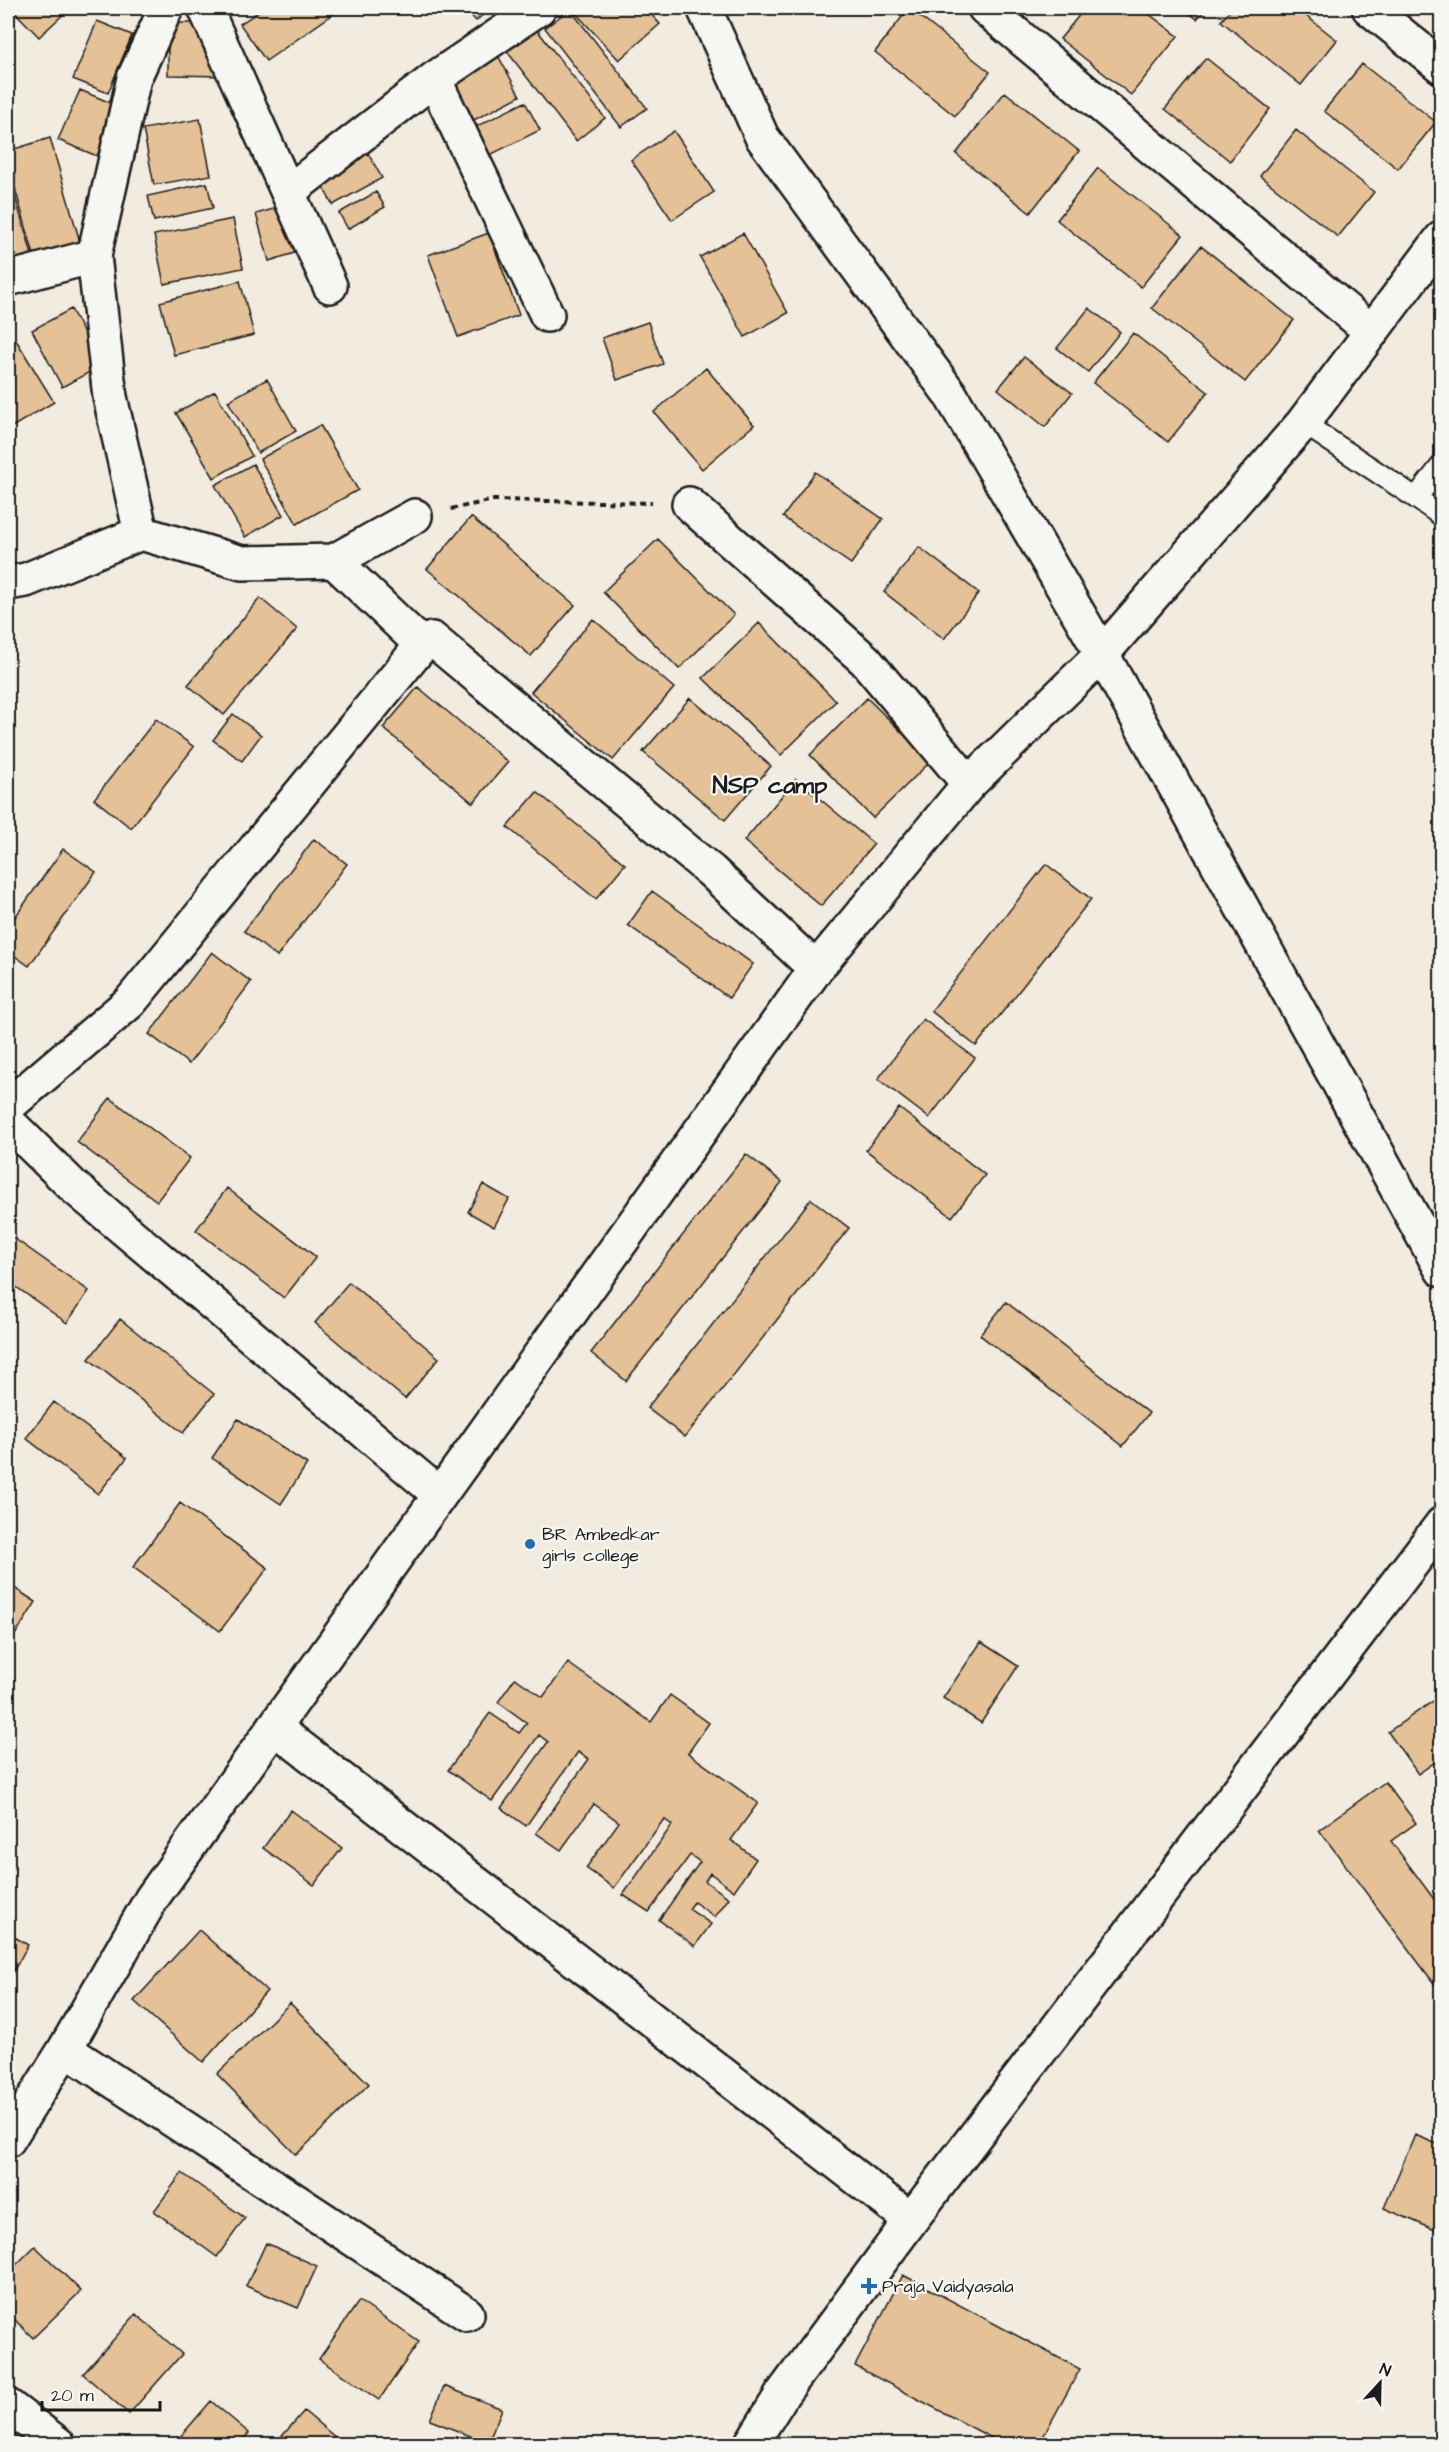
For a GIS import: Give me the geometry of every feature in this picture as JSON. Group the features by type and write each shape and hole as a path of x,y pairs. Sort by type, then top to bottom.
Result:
{"street":[{"path":"141,533 110,397 94,256 134,78 166,8"},
{"path":"205,8 330,286"},
{"path":"288,192 434,79 538,8"},
{"path":"704,8 762,137 950,394 1102,654 1442,1270"},
{"path":"985,8 1372,332"},
{"path":"1369,8 1442,67"},
{"path":"434,79 547,315"},
{"path":"8,2140 65,2049 152,1899 816,969 969,784 1102,654 1303,423 1442,238"},
{"path":"8,279 94,256"},
{"path":"689,504 864,660 969,784"},
{"path":"8,583 26,580 141,533 242,563 334,561 415,516"},
{"path":"334,561 422,645"},
{"path":"8,1106 130,1002 422,645 432,639 711,871 816,969"},
{"path":"8,1122 74,1187 439,1494"},
{"path":"751,2445 783,2393 911,2220 1442,1524"},
{"path":"274,1727 911,2220"},
{"path":"65,2049 467,2314"},
{"path":"8,2406 58,2445"}],"lane":[{"path":"1303,423 1442,516"},
{"path":"1416,498 1442,465"}],"path":[{"path":"415,516 494,500 689,504"}],"building":[{"path":"11,8 70,8 39,37"},
{"path":"264,8 329,8 333,14 266,61 240,24"},
{"path":"464,8 490,8 476,21"},
{"path":"571,8 645,8 660,24 619,60"},
{"path":"909,8 990,72 955,116 875,52"},
{"path":"1085,8 1141,8 1178,36 1131,95 1060,39"},
{"path":"1183,8 1206,8 1197,19"},
{"path":"1232,8 1296,8 1337,40 1301,85 1221,21"},
{"path":"570,9 647,108 621,127 545,28"},
{"path":"528,18 605,118 576,141 499,41"},
{"path":"97,21 132,35 108,93 73,79"},
{"path":"168,23 226,23 226,76 168,75"},
{"path":"495,50 520,96 470,122 445,76"},
{"path":"1206,58 1270,109 1230,161 1165,109"},
{"path":"1362,64 1436,122 1398,169 1324,111"},
{"path":"80,90 118,106 97,156 58,140"},
{"path":"1005,92 1079,151 1030,213 956,154"},
{"path":"525,102 540,130 486,157 471,129"},
{"path":"200,119 211,175 154,185 143,129"},
{"path":"1296,130 1374,192 1338,237 1260,176"},
{"path":"674,131 714,192 672,220 631,160"},
{"path":"50,138 80,242 34,255 8,164 8,151"},
{"path":"368,153 382,178 333,205 319,180"},
{"path":"1098,168 1183,235 1141,287 1057,220"},
{"path":"8,172 33,258 10,264 8,255"},
{"path":"207,183 213,208 154,221 148,196"},
{"path":"376,192 385,207 348,229 339,213"},
{"path":"291,204 304,250 269,261 256,214"},
{"path":"233,219 243,268 164,284 154,235"},
{"path":"489,233 519,315 458,337 428,255"},
{"path":"743,233 788,313 745,337 700,257"},
{"path":"1201,246 1294,320 1245,382 1152,308"},
{"path":"240,281 254,335 174,355 160,302"},
{"path":"1089,308 1120,332 1088,372 1057,348"},
{"path":"71,309 101,366 62,387 32,330"},
{"path":"648,322 663,364 617,380 602,338"},
{"path":"1133,333 1208,392 1168,442 1093,383"},
{"path":"16,340 54,402 12,427 8,420 8,345"},
{"path":"1024,357 1072,393 1045,427 998,389"},
{"path":"706,368 754,425 702,469 654,412"},
{"path":"267,379 296,431 258,453 228,401"},
{"path":"215,391 252,456 214,478 176,413"},
{"path":"320,425 358,490 297,524 260,459"},
{"path":"253,464 283,515 245,537 215,485"},
{"path":"815,472 883,519 851,564 783,517"},
{"path":"471,517 575,605 531,656 427,569"},
{"path":"658,539 734,615 679,669 603,592"},
{"path":"919,547 979,593 944,639 884,592"},
{"path":"260,598 297,629 224,715 188,685"},
{"path":"593,619 674,688 613,760 531,692"},
{"path":"759,623 836,701 781,755 703,678"},
{"path":"418,687 508,762 473,803 383,728"},
{"path":"690,698 771,766 725,820 643,752"},
{"path":"867,698 931,761 873,818 810,755"},
{"path":"233,714 261,735 242,761 213,740"},
{"path":"156,719 194,747 131,828 94,799"},
{"path":"796,779 874,844 821,906 744,841"},
{"path":"537,792 625,864 596,899 507,827"},
{"path":"314,839 347,864 277,957 244,931"},
{"path":"63,849 96,872 29,966 8,951 8,927"},
{"path":"1046,864 1091,899 976,1046 931,1011"},
{"path":"652,891 753,964 729,998 628,925"},
{"path":"212,952 251,982 189,1064 149,1034"},
{"path":"923,1019 975,1058 929,1118 878,1079"},
{"path":"110,1098 190,1158 157,1201 77,1142"},
{"path":"899,1108 985,1175 952,1217 866,1150"},
{"path":"746,1154 782,1182 626,1381 591,1353"},
{"path":"483,1184 509,1199 494,1227 468,1212"},
{"path":"227,1188 316,1257 284,1298 196,1230"},
{"path":"811,1199 849,1228 685,1437 647,1408"},
{"path":"8,1234 89,1291 67,1323 8,1281"},
{"path":"349,1282 439,1358 405,1399 315,1323"},
{"path":"1006,1302 1149,1413 1123,1446 980,1335"},
{"path":"120,1319 214,1394 183,1433 89,1359"},
{"path":"54,1402 127,1458 98,1494 26,1438"},
{"path":"238,1419 307,1464 281,1504 212,1458"},
{"path":"180,1503 268,1568 220,1631 133,1567"},
{"path":"8,1584 36,1602 8,1646"},
{"path":"981,1642 1018,1666 981,1723 943,1698"},
{"path":"568,1663 651,1722 670,1695 709,1723 688,1753 758,1803 731,1840 756,1859 734,1891 710,1873 705,1881 729,1898 715,1917 694,1902 689,1909 711,1924 695,1946 659,1920 700,1862 690,1855 649,1912 623,1895 672,1825 664,1819 614,1888 586,1868 619,1822 594,1804 561,1850 536,1833 589,1759 578,1752 526,1826 501,1808 548,1742 539,1735 492,1801 448,1770 490,1713 519,1733 527,1723 498,1702 515,1678 543,1697"},
{"path":"1442,1695 1442,1757 1418,1774 1388,1732"},
{"path":"1385,1782 1416,1823 1391,1841 1442,1910 1442,1994 1319,1830"},
{"path":"291,1810 342,1848 314,1885 263,1848"},
{"path":"199,1930 267,1991 203,2062 134,2001"},
{"path":"8,1933 28,1945 8,1981"},
{"path":"290,2003 369,2084 296,2155 217,2074"},
{"path":"1415,2135 1442,2146 1442,2233 1384,2208"},
{"path":"182,2173 245,2218 217,2257 154,2211"},
{"path":"266,2243 317,2266 298,2308 246,2286"},
{"path":"35,2246 81,2291 33,2338 8,2313 8,2273"},
{"path":"903,2275 1080,2369 1039,2444 1003,2444 855,2366"},
{"path":"359,2301 419,2342 379,2400 319,2359"},
{"path":"136,2314 182,2354 129,2414 83,2374"},
{"path":"444,2386 502,2409 488,2443 430,2420"},
{"path":"211,2401 249,2433 239,2444 174,2444"},
{"path":"304,2411 343,2444 275,2444"},
{"path":"1256,2438 1280,2444 1254,2444"}],"place":[{"name":"BR Ambedkar girls college","path":"530,1544"},
{"name":"Praja Vaidyasala","path":"869,2286"}],"district":[{"name":"NSP camp","path":"770,785"}]}
